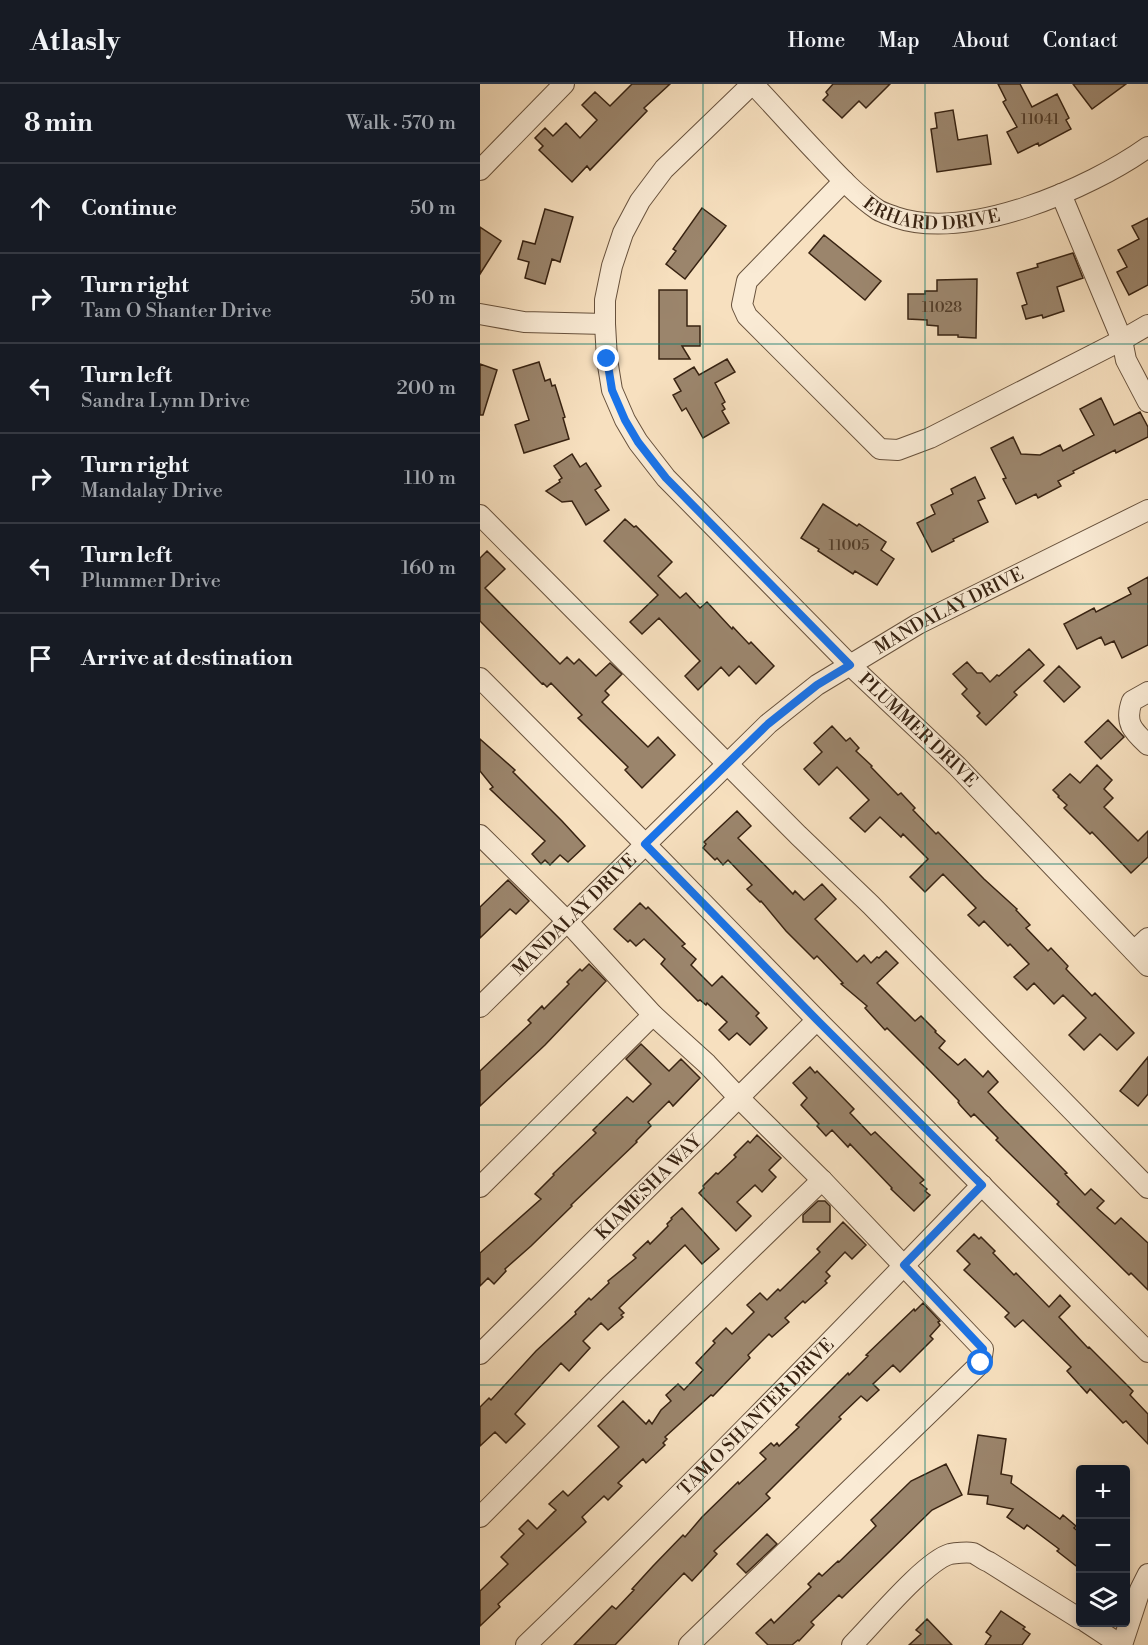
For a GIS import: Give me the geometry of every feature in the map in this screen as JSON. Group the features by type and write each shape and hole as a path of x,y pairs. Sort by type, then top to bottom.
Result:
{"street":[{"path":"480,170 564,84"},
{"name":"ERHARD DRIVE","path":"752,84 844,181 879,211 910,222 934,224 970,222 1010,212 1062,194 1102,175 1148,147"},
{"name":"PLUMMER DRIVE","path":"752,84 664,170 640,201 623,232 612,266 605,300 605,324 612,390 625,420 638,442 666,478 850,665 1141,945 1148,966"},
{"path":"844,181 747,281 742,305 747,316 879,449 898,450 930,438 1148,325"},
{"path":"1062,194 1122,340 1126,360 1148,402"},
{"path":"480,314 524,322 605,324"},
{"name":"MANDALAY DRIVE","path":"480,1007 768,724 817,685 918,624 1148,510"},
{"path":"480,515 727,764 871,905 1148,1188"},
{"path":"480,678 1148,1352"},
{"path":"1148,692 1132,701 1127,712 1133,730 1148,745"},
{"path":"481,837 567,921 653,1015 707,1064 822,1180 983,1349 981,1363 689,1645"},
{"path":"480,1187 653,1015"},
{"name":"KIAMESHA WAY","path":"480,1354 817,1020"},
{"path":"480,1517 611,1385 822,1180"},
{"name":"TAM O SHANTER DRIVE","path":"526,1645 781,1392 982,1185"},
{"path":"852,1645 919,1575 938,1559 951,1553 973,1553 1076,1616"},
{"path":"1093,1627 1122,1645 1140,1590 1148,1574"}],"building":[{"path":"632,84 670,84 644,108 647,111 590,170 587,166 572,182 539,150 543,146 535,138 545,128 553,136 566,123 580,138 597,120 582,105 595,92 610,106"},
{"path":"833,84 890,84 866,108 859,101 842,118 823,100"},
{"path":"998,84 1020,84 1032,107 1057,94 1069,118 1066,120 1071,129 1039,146 1038,143 1018,153 1007,132 1017,127 1003,102 1006,100"},
{"path":"1073,84 1126,84 1092,109"},
{"path":"953,110 958,140 987,135 991,164 937,172 931,129 937,128 935,113"},
{"path":"702,208 726,226 685,279 666,264 676,251 673,249"},
{"path":"545,209 573,217 560,262 552,259 545,284 525,278 529,262 518,259 523,241 535,244"},
{"path":"1148,218 1148,285 1129,295 1117,272 1127,267 1118,250 1139,239 1132,226"},
{"path":"480,227 501,241 480,274"},
{"path":"824,235 881,281 865,300 809,253"},
{"path":"1073,253 1083,278 1057,287 1064,311 1043,318 1042,315 1026,319 1022,306 1027,304 1017,273"},
{"path":"977,279 976,338 938,335 938,326 927,325 927,320 908,319 908,294 937,291 937,280"},
{"path":"659,290 687,290 687,326 700,326 700,346 682,346 690,359 659,359"},
{"path":"727,359 735,372 715,383 725,402 722,404 725,409 722,411 729,423 703,438 686,408 682,411 673,395 681,391 674,379 694,367 699,375"},
{"path":"539,362 545,381 550,379 552,386 555,385 569,439 524,453 515,425 529,420 513,370"},
{"path":"480,364 497,370 483,415 480,415"},
{"path":"1101,398 1114,425 1140,412 1148,427 1148,437 1073,471 1074,473 1058,481 1061,486 1038,498 1036,494 1016,504 991,448 1013,437 1021,454 1040,455 1060,445 1063,451 1094,435 1080,409"},
{"path":"572,454 580,467 586,463 601,486 595,490 609,510 586,525 572,501 562,502 546,491 560,482 562,478 554,466"},
{"path":"975,477 985,498 978,501 988,522 932,552 917,523 935,514 931,505 953,494 951,489"},
{"path":"823,504 886,542 881,550 894,559 877,585 855,571 853,574 801,538"},
{"path":"625,519 634,527 636,526 672,562 658,576 680,598 686,593 700,608 707,602 732,629 733,627 749,644 751,642 774,666 756,684 739,666 729,676 721,667 698,690 685,676 700,661 659,618 642,634 630,622 658,595 604,541"},
{"path":"487,551 505,569 485,588 560,664 567,657 574,664 579,659 596,676 610,663 622,674 605,691 609,695 602,702 648,747 658,737 675,755 642,788 625,770 628,767 578,718 582,715 551,683 547,687 542,684 480,621 480,558"},
{"path":"1148,577 1148,645 1122,658 1114,641 1105,645 1101,637 1077,649 1064,624 1094,608 1096,612 1131,594 1128,588"},
{"path":"1029,649 1044,665 1014,692 1017,695 986,725 977,716 980,713 962,694 967,689 953,674 967,662 990,682"},
{"path":"1059,666 1080,687 1064,702 1044,681"},
{"path":"1108,720 1124,737 1101,759 1085,742"},
{"path":"832,726 846,741 850,738 859,748 856,751 898,795 901,793 915,808 913,810 936,834 938,832 1017,909 1030,925 1026,928 1048,951 1051,948 1068,966 1066,969 1092,996 1095,993 1134,1033 1117,1050 1100,1034 1084,1050 1069,1035 1086,1018 1063,995 1054,1004 1034,983 1027,990 1014,977 1029,964 984,921 979,926 968,915 976,908 943,874 925,892 910,877 928,859 903,834 901,837 880,817 865,832 850,818 869,800 837,767 819,785 804,769 822,752 814,743"},
{"path":"480,739 515,770 513,772 585,846 568,862 560,855 550,865 545,860 541,864 532,854 545,841 490,789 493,787 480,771"},
{"path":"1097,765 1112,780 1104,789 1113,798 1104,807 1138,841 1148,831 1148,857 1131,873 1092,832 1090,834 1064,808 1067,805 1053,790 1070,774 1080,783"},
{"path":"737,811 751,826 738,838 793,894 795,891 804,900 822,884 836,899 815,919 857,962 864,955 871,963 886,951 898,963 877,983 915,1021 921,1016 936,1031 945,1041 939,1048 958,1065 965,1059 983,1077 988,1071 998,1082 988,1092 1067,1173 1065,1174 1085,1195 1091,1189 1104,1201 1097,1208 1115,1224 1121,1218 1148,1243 1148,1290 1131,1273 1129,1275 1057,1204 1059,1202 996,1140 998,1138 974,1114 971,1117 959,1101 887,1028 885,1030 865,1008 867,1006 841,984 843,983 817,956 814,959 786,931 761,901 747,889 752,885 728,860 723,865 703,848 706,844 704,842"},
{"path":"508,880 529,901 516,914 510,909 480,938 480,907"},
{"path":"640,903 646,909 648,907 685,944 682,946 696,959 691,965 712,986 722,976 759,1013 756,1016 767,1028 750,1045 737,1033 729,1040 719,1030 727,1022 707,1003 706,1005 698,1001 661,964 665,959 644,939 636,946 614,929"},
{"path":"589,964 606,981 545,1045 480,1106 480,1071 531,1023 528,1020 542,1006 544,1009 569,984 567,982 580,969 582,971"},
{"path":"641,1044 669,1071 681,1059 700,1078 673,1106 669,1101 648,1122 651,1126 637,1142 505,1269 506,1271 494,1284 488,1278 480,1286 480,1253 541,1199 535,1194 596,1133 593,1130 627,1097 633,1102 651,1084 626,1059"},
{"path":"1148,1057 1148,1094 1138,1106 1120,1091"},
{"path":"810,1067 815,1073 817,1071 854,1109 850,1113 871,1135 875,1132 924,1180 920,1183 930,1195 914,1211 850,1144 848,1147 832,1130 826,1136 817,1126 819,1124 801,1105 807,1098 793,1083"},
{"path":"757,1135 781,1158 769,1170 776,1177 762,1192 755,1185 737,1202 751,1216 736,1231 699,1193 716,1173 718,1174 736,1157 734,1155 748,1141 750,1143"},
{"path":"818,1201 825,1201 830,1206 830,1222 803,1222 803,1215"},
{"path":"682,1208 719,1249 702,1264 685,1245 619,1308 624,1313 621,1315 623,1317 608,1330 601,1323 583,1341 590,1348 569,1371 561,1363 515,1414 525,1424 506,1443 495,1432 480,1446 480,1407 489,1398 491,1400 589,1298 591,1300 609,1283 608,1281 636,1258 633,1255 648,1241 650,1244"},
{"path":"843,1222 866,1245 852,1259 845,1252 826,1272 830,1276 825,1281 827,1283 785,1318 789,1322 772,1337 769,1334 748,1355 750,1358 713,1396 711,1395 665,1437 667,1439 663,1443 665,1445 646,1463 643,1459 618,1483 622,1486 608,1500 604,1496 582,1517 586,1522 498,1604 500,1607 480,1626 480,1591 508,1564 501,1557 524,1534 519,1529 528,1520 537,1529 556,1510 549,1504 563,1491 568,1496 619,1447 598,1426 623,1401 646,1424 649,1420 652,1424 661,1410 671,1401 666,1395 678,1384 684,1390 703,1370 696,1363 715,1343 713,1341 726,1328 732,1334 754,1312 747,1305 760,1293 767,1300 778,1289 780,1291 820,1252 817,1249"},
{"path":"974,1234 979,1239 981,1237 1014,1275 1016,1273 1049,1307 1060,1295 1070,1306 1059,1317 1133,1391 1130,1395 1148,1414 1148,1444 1126,1421 1123,1423 1090,1389 1087,1393 1067,1371 1071,1367 1023,1320 1015,1327 1005,1317 1009,1313 964,1270 970,1264 957,1251"},
{"path":"923,1303 940,1321 938,1322 940,1325 930,1336 933,1339 900,1372 893,1365 873,1384 879,1390 867,1401 861,1396 839,1417 841,1419 766,1494 770,1498 714,1551 717,1554 692,1581 684,1573 615,1645 574,1645 612,1606 616,1609 683,1535 685,1537 738,1482 739,1484 766,1459 760,1453 771,1443 774,1446 777,1443 779,1446 799,1427 796,1425 868,1356 866,1355"},
{"path":"978,1435 1006,1439 1001,1474 1012,1476 1011,1483 1060,1519 1063,1515 1076,1526 1074,1528 1076,1530 1076,1566 1057,1551 1059,1549 1027,1525 1024,1529 1007,1517 1013,1509 987,1504 988,1496 968,1494"},
{"path":"946,1464 962,1495 932,1510 842,1598 839,1595 811,1622 814,1625 799,1641 792,1645 768,1645 756,1633 771,1619 774,1623 811,1587 808,1584 819,1573 822,1576 839,1562 876,1526 871,1520 911,1481"},
{"path":"767,1534 777,1544 746,1573 737,1564"},
{"path":"1001,1611 1025,1627 1023,1629 1030,1634 1022,1645 985,1645 991,1636 986,1632"},
{"path":"927,1619 952,1645 909,1645 921,1634 916,1630"}],"route":[{"path":"607,359 612,390 625,420 638,442 666,478 850,665 817,685 768,724 645,844 982,1185 904,1265 983,1349 981,1363"}]}
